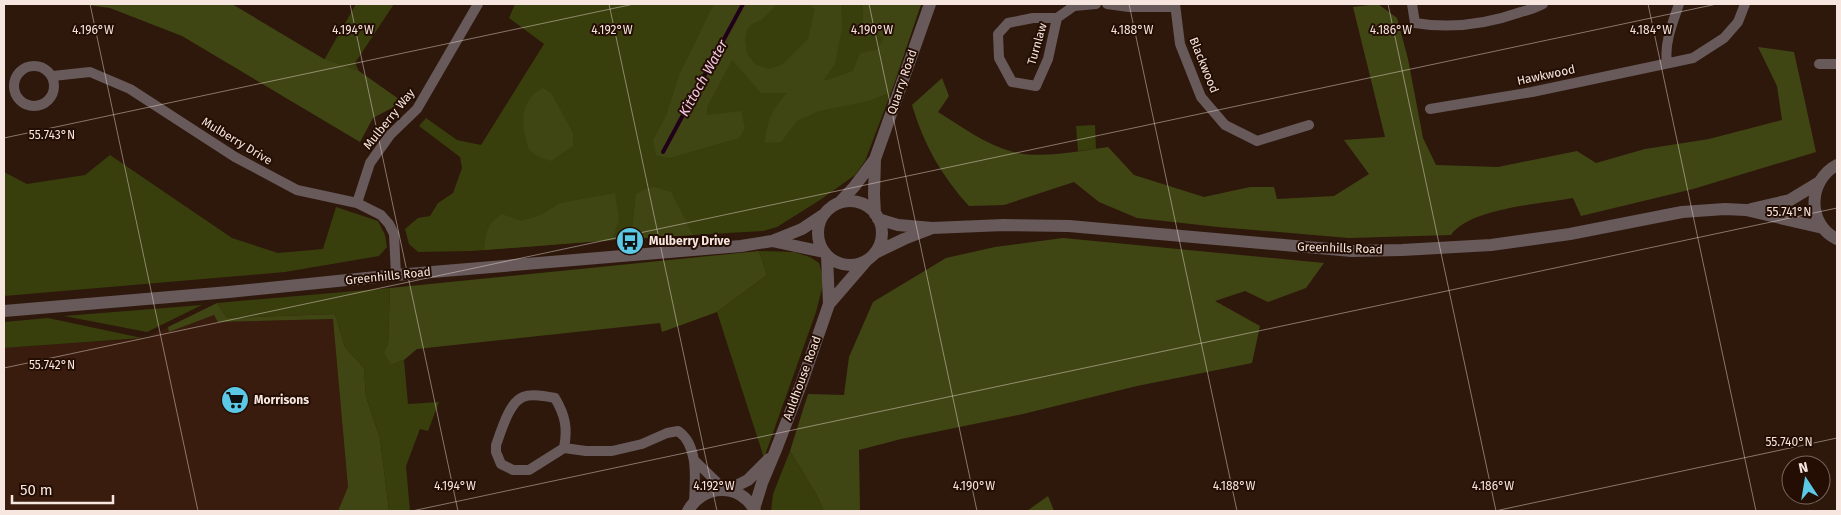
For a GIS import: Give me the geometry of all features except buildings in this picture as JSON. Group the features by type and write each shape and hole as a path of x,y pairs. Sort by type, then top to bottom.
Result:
{"street":[{"name":"Mulberry Way","path":"357,202 370,163 390,135 417,109 478,4"},
{"name":"Quarry Road","path":"839,203 875,159 930,4"},
{"name":"Turnlaw","path":"1057,18 1048,59 1036,86 1012,82 999,58 998,34 1008,23 1033,18 1057,18 1074,6 1096,4"},
{"path":"1107,4 1129,7 1174,5"},
{"path":"1412,4 1415,23 1432,26 1499,20 1543,4"},
{"path":"1668,62 1666,54 1668,42 1679,4"},
{"name":"Hawkwood","path":"1430,109 1532,92 1693,58 1724,38 1738,22 1745,4"},
{"name":"Blackwood","path":"1174,5 1180,44 1201,97 1225,125 1257,141 1309,125"},
{"path":"1819,64 1837,64"},
{"path":"40,66 47,69 53,76 55,87 53,94 42,105 28,106 19,100 15,94 14,84 17,74 26,67 40,66"},
{"name":"Mulberry Drive","path":"53,76 90,72 130,90 235,157 297,190 357,202 381,215 389,224 394,234 396,275"},
{"name":"Quarry Road","path":"875,159 877,216"},
{"name":"Greenhills Road","path":"1746,210 1790,200 1818,184 1825,174 1837,165"},
{"path":"1818,184 1814,195 1817,218 1823,228 1837,239"},
{"path":"860,202 869,207 877,216 882,234 880,244 871,257 857,264 846,265 836,262 825,254 820,247 818,226 823,216 830,207 839,203 860,202"},
{"name":"Greenhills Road","path":"877,216 898,225 932,228 1004,225 1069,226 1296,247 1352,250 1491,246 1570,234 1682,212 1725,209 1746,210 1823,228"},
{"name":"Greenhills Road","path":"4,311 772,242 802,229 823,216"},
{"name":"Greenhills Road","path":"871,257 904,239 932,228"},
{"name":"Greenhills Road","path":"772,242 825,254"},
{"name":"Auldhouse Road","path":"825,254 829,304"},
{"name":"Auldhouse Road","path":"754,510 762,483 776,452 829,304 871,257"},
{"path":"564,448 567,435 563,412 555,398 541,395 523,397 512,406 496,445 496,452 501,464 513,470 529,470 564,448 586,451 612,451 642,444 667,433 678,431 683,435 694,460 727,490 747,500 754,510"},
{"name":"Auldhouse Road","path":"688,508 708,492 727,490 748,480 776,452"},
{"path":"688,508 694,460"}],"shaded area":[{"path":"214,315 219,322 333,319 348,487 338,511 4,511 4,348 149,338 150,335 168,327 170,332"}],"green space":[{"path":"81,4 232,4 324,59 359,71 403,102 373,118 360,142 182,36 110,8"},
{"path":"356,4 394,4 355,63 359,71 324,60"},
{"path":"515,4 921,4 895,82 865,161 855,175 777,227 763,231 472,251 418,252 409,244 405,229 418,218 430,216 438,203 453,193 462,168 460,157 419,126 426,118 457,140 481,145 544,44 509,18"},
{"path":"714,4 776,4 761,20 752,24 747,30 745,39 747,54 755,64 768,69 782,65 808,39 815,9 810,4 841,4 842,28 835,64 824,80 827,80 853,71 860,53 877,50 884,38 863,26 863,4 921,4 891,92 868,101 819,111 797,121 781,142 765,143 771,116 787,93 761,93 732,60 707,107 707,115 741,111 745,128 739,138 669,158 656,155 653,140 666,116 680,73"},
{"path":"1378,4 1397,18 1408,59 1423,138 1436,165 1498,167 1577,151 1596,163 1645,149 1709,139 1782,120 1777,86 1758,47 1794,52 1816,152 1693,189 1581,216 1573,198 1525,205 1490,213 1460,226 1451,235 1349,238 1137,218 1099,202 1074,182 1004,205 969,206 950,183 934,159 916,119 912,105 942,78 949,96 938,112 983,140 1003,149 1024,154 1048,155 1108,147 1134,175 1204,197 1250,187 1274,187 1277,199 1334,196 1369,174 1344,140 1385,137 1353,7"},
{"path":"543,88 551,93 573,133 573,146 551,161 537,156 529,149 523,124 527,103 536,92"},
{"path":"1095,125 1096,149 1078,151 1076,126"},
{"path":"110,155 232,238 278,253 323,249 336,207 378,221 385,235 387,247 379,256 285,272 4,296 4,172 27,184 85,175"},
{"path":"654,187 671,192 693,235 631,239 636,194"},
{"path":"615,193 619,220 612,240 484,250 488,229 492,222 502,214 521,221 541,215 560,203"},
{"path":"1063,238 1324,263 1306,288 1268,302 1245,291 1215,301 1260,326 1252,363 1137,386 1023,414 901,439 859,450 860,511 824,511 790,451 808,394 844,395 849,357 873,302 946,258 995,247"},
{"path":"759,251 794,252 810,257 819,263 824,281 816,312 764,458 717,312 767,275"},
{"path":"759,251 767,275 717,312 662,332 660,323 417,349 404,360 391,365 384,352 388,345 390,288"},
{"path":"390,288 388,345 391,365 404,360 408,404 439,402 428,431 420,429 406,466 410,511 389,511 380,438 366,397 364,368 345,347 335,314 227,318 217,303"},
{"path":"217,303 227,318 335,314 345,347 364,368 366,397 380,438 389,511 338,511 348,487 333,319 218,322 214,315 169,332 168,327"},
{"path":"202,305 147,332 64,316"},
{"path":"48,318 142,338 4,348 4,322"},
{"path":"790,451 824,511 771,511 773,494"},
{"path":"1048,496 1054,511 1027,511"}],"waterway":[{"name":"Kittoch Water","path":"663,152 743,4"}],"place":[{"name":"Mulberry Drive","path":"630,241"},
{"name":"Morrisons","path":"235,400"}]}
